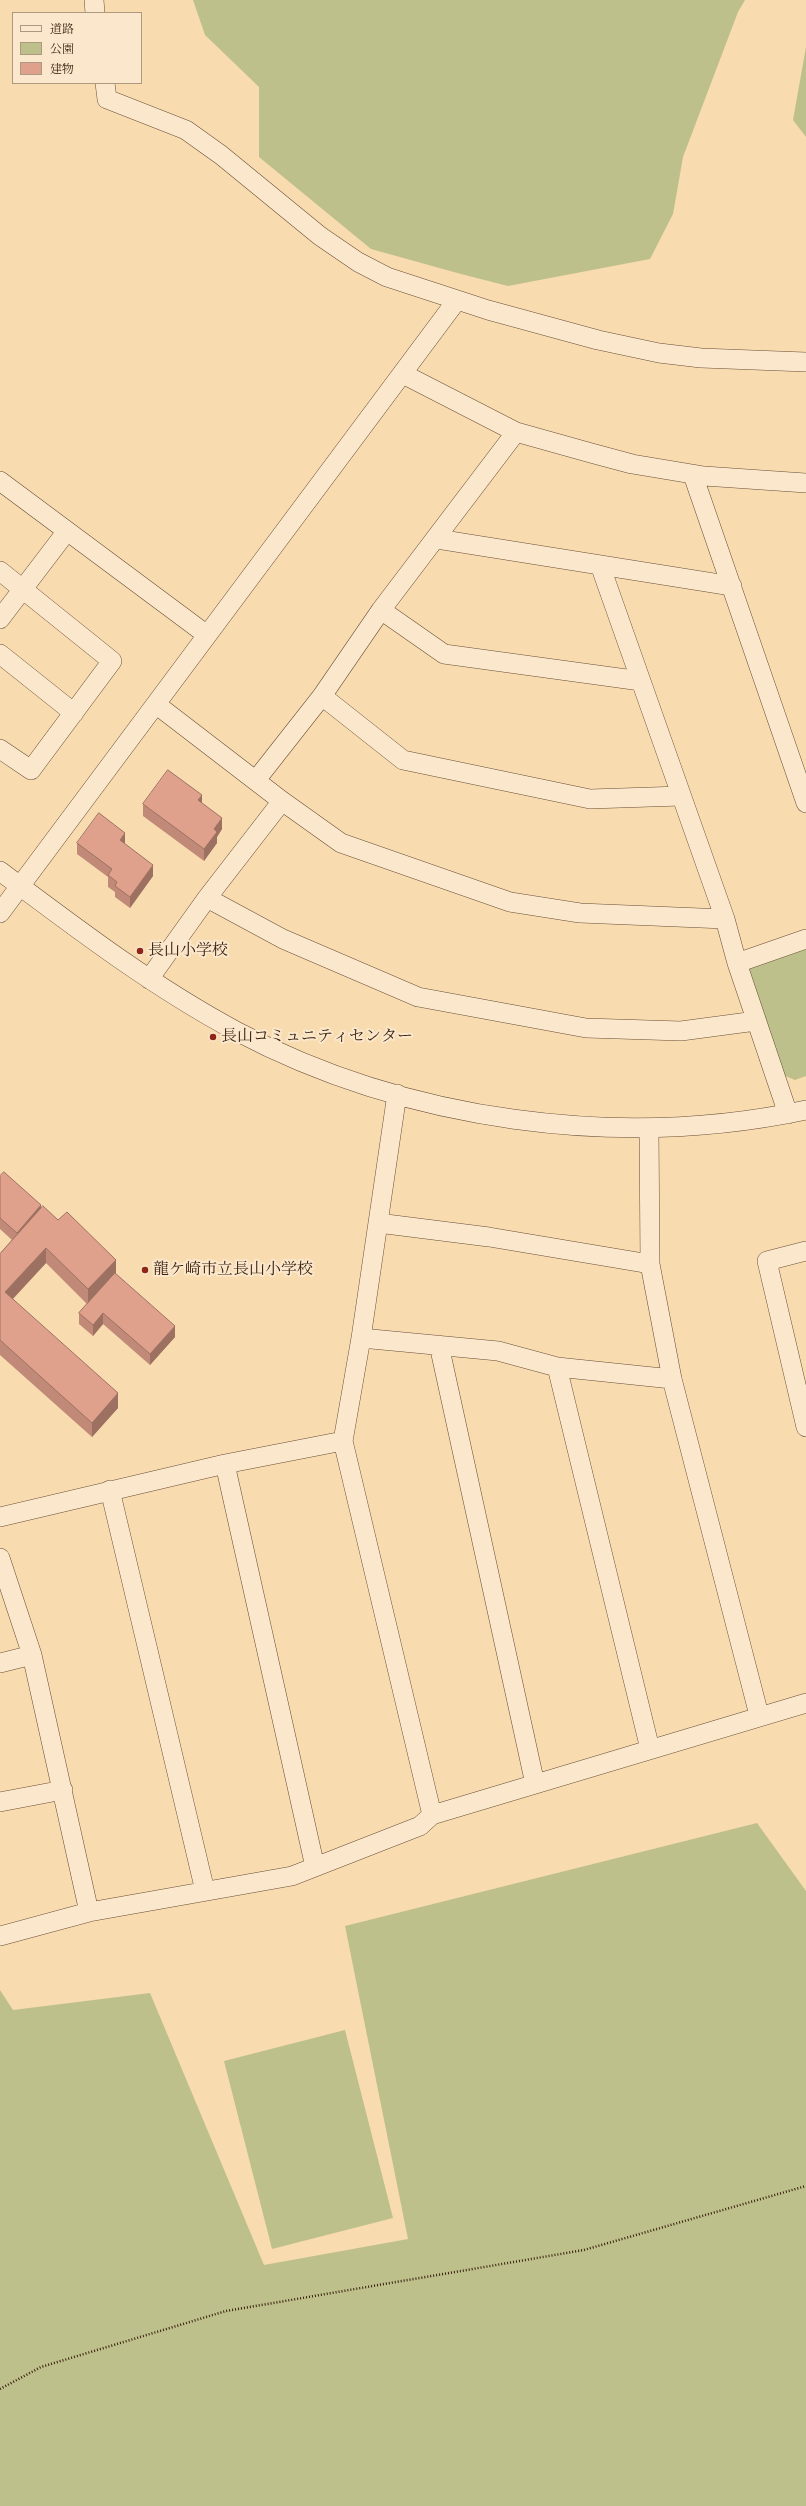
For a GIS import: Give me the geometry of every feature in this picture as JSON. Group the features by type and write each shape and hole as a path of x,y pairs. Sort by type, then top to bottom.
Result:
{"street":[{"path":"94,0 95,12"},
{"path":"105,84 107,99 186,130 221,155 320,236 358,262 387,277 457,300 598,340 659,353 701,358 806,362"},
{"path":"0,913 157,705 207,635 457,300"},
{"path":"403,374 516,432 632,464 693,475 771,482 806,483"},
{"path":"256,780 322,696 381,610 437,539 516,432"},
{"path":"693,475 806,803"},
{"path":"0,481 207,635"},
{"path":"0,619 67,531"},
{"path":"437,539 732,586"},
{"path":"600,565 725,919 756,1022 788,1114"},
{"path":"0,571 24,588 112,661 31,770 0,750"},
{"path":"381,610 444,654 641,681"},
{"path":"0,654 74,713"},
{"path":"322,696 403,760 590,799 681,796"},
{"path":"157,705 282,801 341,843 510,902 580,913 725,919"},
{"path":"149,979 207,898 282,801"},
{"path":"0,871 149,979 236,1031 293,1058 348,1080 397,1094 457,1108 567,1127 649,1128 727,1123 806,1110"},
{"path":"207,898 283,938 418,997 586,1028 681,1031 756,1022"},
{"path":"737,963 806,938"},
{"path":"397,1094 361,1338 343,1441 432,1815"},
{"path":"649,1128 650,1264 672,1380 759,1716"},
{"path":"378,1223 489,1237 650,1264"},
{"path":"806,1251 767,1261 800,1373 806,1427"},
{"path":"361,1338 498,1351 557,1367 672,1380"},
{"path":"439,1346 535,1784"},
{"path":"557,1367 650,1749"},
{"path":"0,1517 225,1464 343,1441"},
{"path":"225,1464 315,1867"},
{"path":"110,1490 204,1891"},
{"path":"0,1558 32,1655 88,1912"},
{"path":"0,1663 32,1655"},
{"path":"0,1936 88,1912 292,1876 420,1826 432,1815 806,1703"},
{"path":"0,1802 62,1790"}],"path":[{"path":"0,2389 41,2367 226,2311 584,2250 806,2186"}],"green space":[{"path":"193,0 745,0 738,12 683,157 673,214 650,259 508,286 371,249 259,157 259,87 205,35"},
{"path":"806,47 806,137 793,120"},
{"path":"806,944 806,1076 795,1080 783,1075 744,966"},
{"path":"757,1823 806,1891 806,2506 0,2506 0,1990 13,2010 150,1993 264,2265 408,2239 345,1926"},
{"path":"345,2030 393,2218 272,2249 224,2061"}],"building":[{"path":"168,770 202,795 198,800 222,818 214,829 217,832 204,849 143,804"},
{"path":"99,813 125,833 120,840 153,865 130,897 115,886 117,882 108,875 112,869 77,843"},
{"path":"4,1172 41,1205 17,1233 0,1218 0,1176"},
{"path":"43,1206 58,1220 67,1212 116,1260 88,1289 46,1248 5,1292 118,1393 92,1423 0,1340 0,1254"},
{"path":"115,1273 175,1326 150,1354 103,1313 93,1325 79,1313"}],"place":[{"name":"長山小学校","path":"140,951"},
{"name":"長山コミュニティセンター","path":"213,1037"},
{"name":"龍ケ崎市立長山小学校","path":"145,1270"}]}
